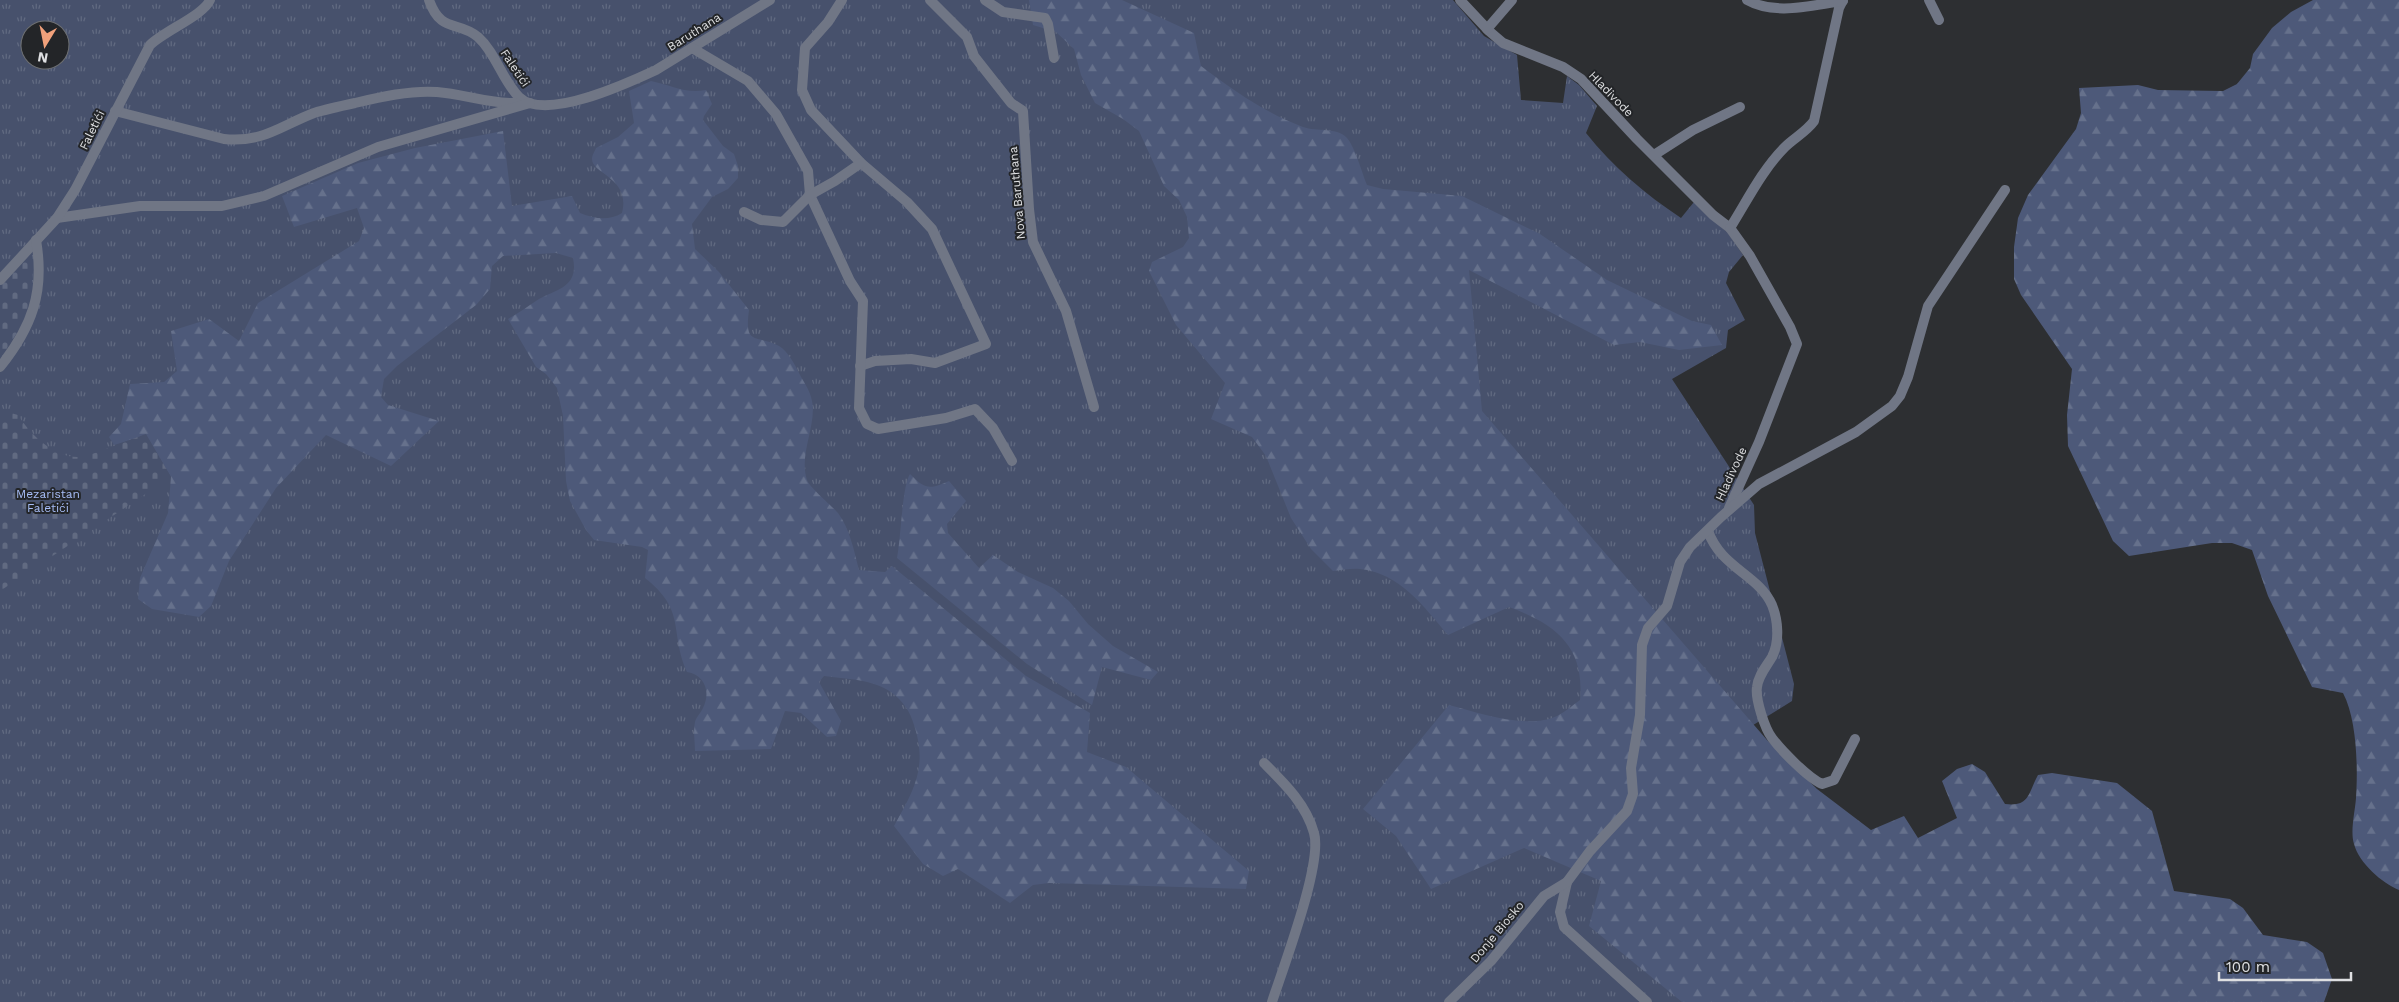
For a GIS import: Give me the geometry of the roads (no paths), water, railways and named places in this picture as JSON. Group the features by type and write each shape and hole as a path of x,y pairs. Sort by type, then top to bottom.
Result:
{"street":[{"name":"Faletići","path":"0,280 57,218 87,169 150,45 160,35 200,13 210,0"},
{"name":"Faletići","path":"429,0 432,9 445,24 477,36 511,87 520,98 530,103 560,103 597,95 656,70"},
{"name":"Baruthana","path":"656,70 770,0"},
{"path":"842,0 828,22 805,48 802,90 811,110 861,163 907,202 932,229 986,344 935,363 911,359 875,361 860,366"},
{"name":"Nova Baruthana","path":"930,0 966,37 974,56 1011,102 1023,111 1033,242 1066,311 1094,407"},
{"path":"985,0 1003,12 1044,18 1048,24 1054,58"},
{"name":"Hladivode","path":"1460,0 1487,29 1510,46 1563,67 1581,80 1713,215 1730,228 1750,256 1790,327 1797,344 1756,449 1729,509 1690,547 1680,562 1667,606 1644,636 1642,645 1640,715 1631,768 1633,794 1631,804 1627,811 1590,851 1567,882"},
{"path":"1487,29 1512,0"},
{"path":"1747,0 1765,7 1781,8 1843,1"},
{"path":"1929,0 1939,20"},
{"path":"1730,228 1762,176 1785,147 1808,129 1814,121 1839,8 1843,1"},
{"path":"692,48 748,81 776,114 808,171 810,195 850,281 863,301 863,344 860,366 859,408 861,415 873,428 946,418 975,409 993,428 1012,461"},
{"path":"115,111 224,140 240,141 257,139 315,113 355,103 420,93 438,92 498,104 530,103"},
{"path":"57,218 140,206 222,206 264,196 378,147 530,103"},
{"path":"1654,155 1693,130 1740,107"},
{"path":"744,212 761,220 783,222 810,195 841,178 861,163"},
{"path":"1729,509 1759,484 1849,436 1892,406 1900,396 1908,377 1928,306 2005,190"},
{"path":"0,367 14,349 32,317 36,303 39,260 36,240"},
{"path":"1708,531 1712,543 1721,556 1763,591 1773,608 1776,620 1776,643 1756,689 1759,707 1770,736 1810,776 1822,784 1834,780 1855,738"},
{"path":"1264,763 1291,790 1303,808 1315,834 1314,858 1306,895 1272,1002"},
{"path":"1567,882 1560,912 1564,927 1646,1002"},
{"name":"Donje Biosko","path":"1449,1002 1491,961 1544,896 1567,882"}],"park label":[{"name":"Mezaristan Faletići","path":"48,501"}]}
